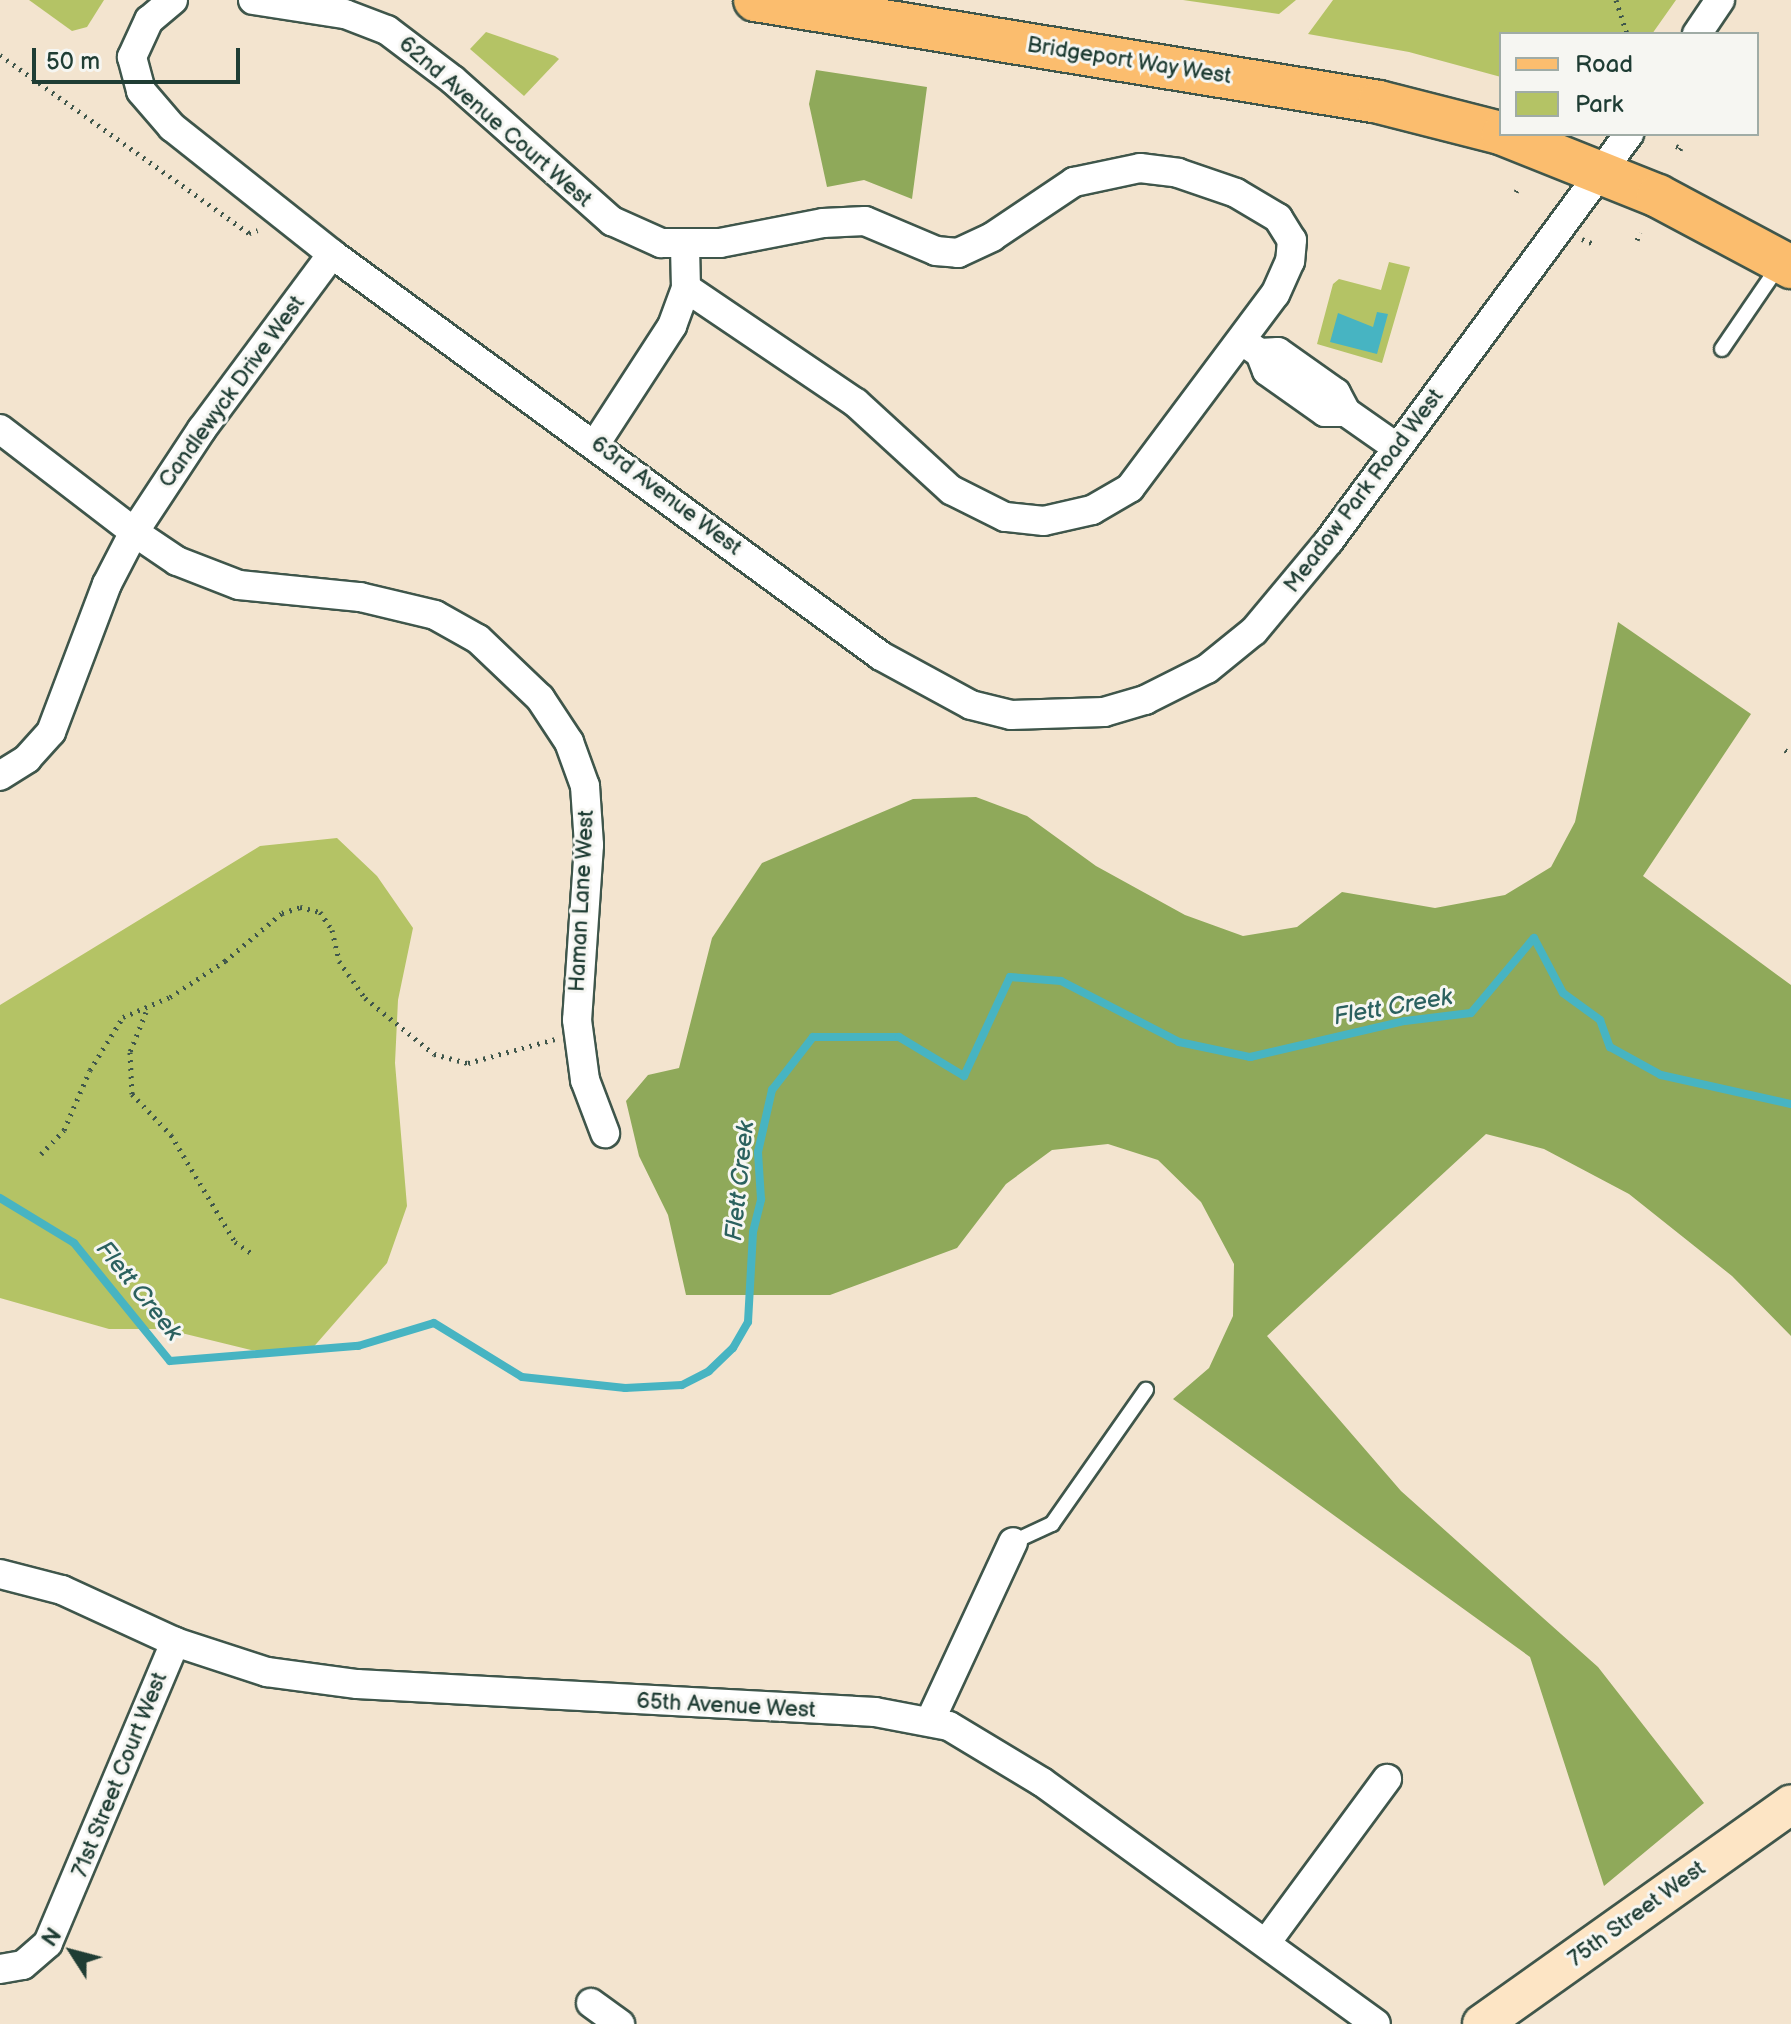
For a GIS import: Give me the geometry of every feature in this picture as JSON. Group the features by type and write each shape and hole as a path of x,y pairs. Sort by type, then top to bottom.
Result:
{"main road":[{"name":"Bridgeport Way West","path":"755,0 928,21 1379,102 1499,133"},
{"name":"Bridgeport Way West","path":"1507,136 1603,171 1786,264"}],"street":[{"name":"63rd Avenue West","path":"173,0 149,20 132,57 134,74 147,101 332,254 596,443 881,656 971,705 1011,715"},
{"name":"62nd Avenue Court West","path":"253,0 345,14 387,30 453,80 612,221 646,240 685,246 850,220 878,223 936,251 958,253 992,237 1058,191 1104,171 1158,169 1217,185 1278,218 1289,232 1290,261 1250,347"},
{"path":"1698,32 1720,0"},
{"name":"Meadow Park Road West","path":"1011,715 1104,712 1145,700 1207,669 1277,606 1628,136"},
{"path":"596,443 664,343 686,288 685,246"},
{"name":"Candlewyck Drive West","path":"0,776 27,759 51,732 102,596 134,532 202,429 332,254"},
{"path":"686,288 856,403 951,490 1017,520 1062,518 1124,493 1250,347 1278,352 1336,393 1346,412 1396,447"},
{"path":"0,429 134,532"},
{"name":"Haman Lane West","path":"134,532 187,566 239,585 360,597 435,615 478,639 534,690 569,742 587,794 579,1033 585,1080 605,1133"},
{"path":"930,1721 1013,1542"},
{"name":"65th Avenue West","path":"0,1574 62,1590 175,1642 267,1672 357,1684 875,1712 930,1721 1016,1764 1376,2024"},
{"name":"71st Street Court West","path":"0,1969 32,1959 55,1931 175,1642"},
{"path":"1266,1943 1387,1779"},
{"name":"75th Street West","path":"1482,2024 1791,1804"},
{"path":"591,2003 620,2024"}],"lane":[{"path":"1722,349 1786,264"},
{"path":"1013,1542 1052,1524 1146,1390"}],"path":[{"path":"1616,0 1626,32"},
{"path":"0,55 249,233 278,212"},
{"path":"1637,240 1640,233"},
{"path":"1581,239 1594,244"},
{"path":"41,1154 64,1130 90,1070 123,1017 148,1009 225,961 282,913 300,907 320,912 332,930 339,961 365,998 434,1054 468,1063 579,1033"},
{"path":"148,1009 130,1052 132,1094 171,1135 235,1242 254,1255"}],"green space":[{"path":"29,0 104,0 87,27 72,31"},
{"path":"1183,0 1296,0 1279,14"},
{"path":"1333,0 1676,0 1653,32 1499,32 1499,76 1409,52 1308,34"},
{"path":"486,32 559,59 524,96 470,49"},
{"path":"816,70 927,87 912,199 864,180 827,187 809,104"},
{"path":"1389,262 1410,267 1382,363 1317,344 1333,284 1339,279 1381,290"},
{"path":"1618,622 1751,714 1643,876 1791,985 1791,1336 1732,1276 1629,1194 1544,1149 1486,1134 1267,1336 1401,1491 1598,1667 1704,1803 1604,1886 1530,1657 1173,1399 1209,1368 1233,1316 1234,1264 1201,1202 1158,1160 1108,1144 1052,1150 1006,1184 957,1248 830,1295 686,1295 668,1215 639,1156 626,1101 648,1075 679,1068 712,938 762,863 913,799 976,797 1027,816 1096,866 1185,915 1243,936 1297,927 1342,892 1435,908 1505,895 1551,867 1575,822"},
{"path":"337,838 377,876 413,928 398,1000 395,1063 407,1206 387,1263 310,1351 251,1350 165,1329 109,1329 0,1298 0,1005 260,846"}],"water":[{"path":"1377,312 1388,314 1377,354 1330,342 1338,313 1373,327"}],"waterway":[{"name":"Flett Creek","path":"0,1198 74,1243 170,1361 358,1346 434,1323 522,1377 625,1388 682,1385 709,1371 733,1348 748,1322 753,1232 761,1199 758,1152 772,1090 813,1037 899,1037 964,1076 1010,977 1061,981 1179,1042 1250,1057 1405,1021 1471,1013 1534,938 1563,993 1600,1020 1610,1047 1661,1075 1791,1104"}]}
